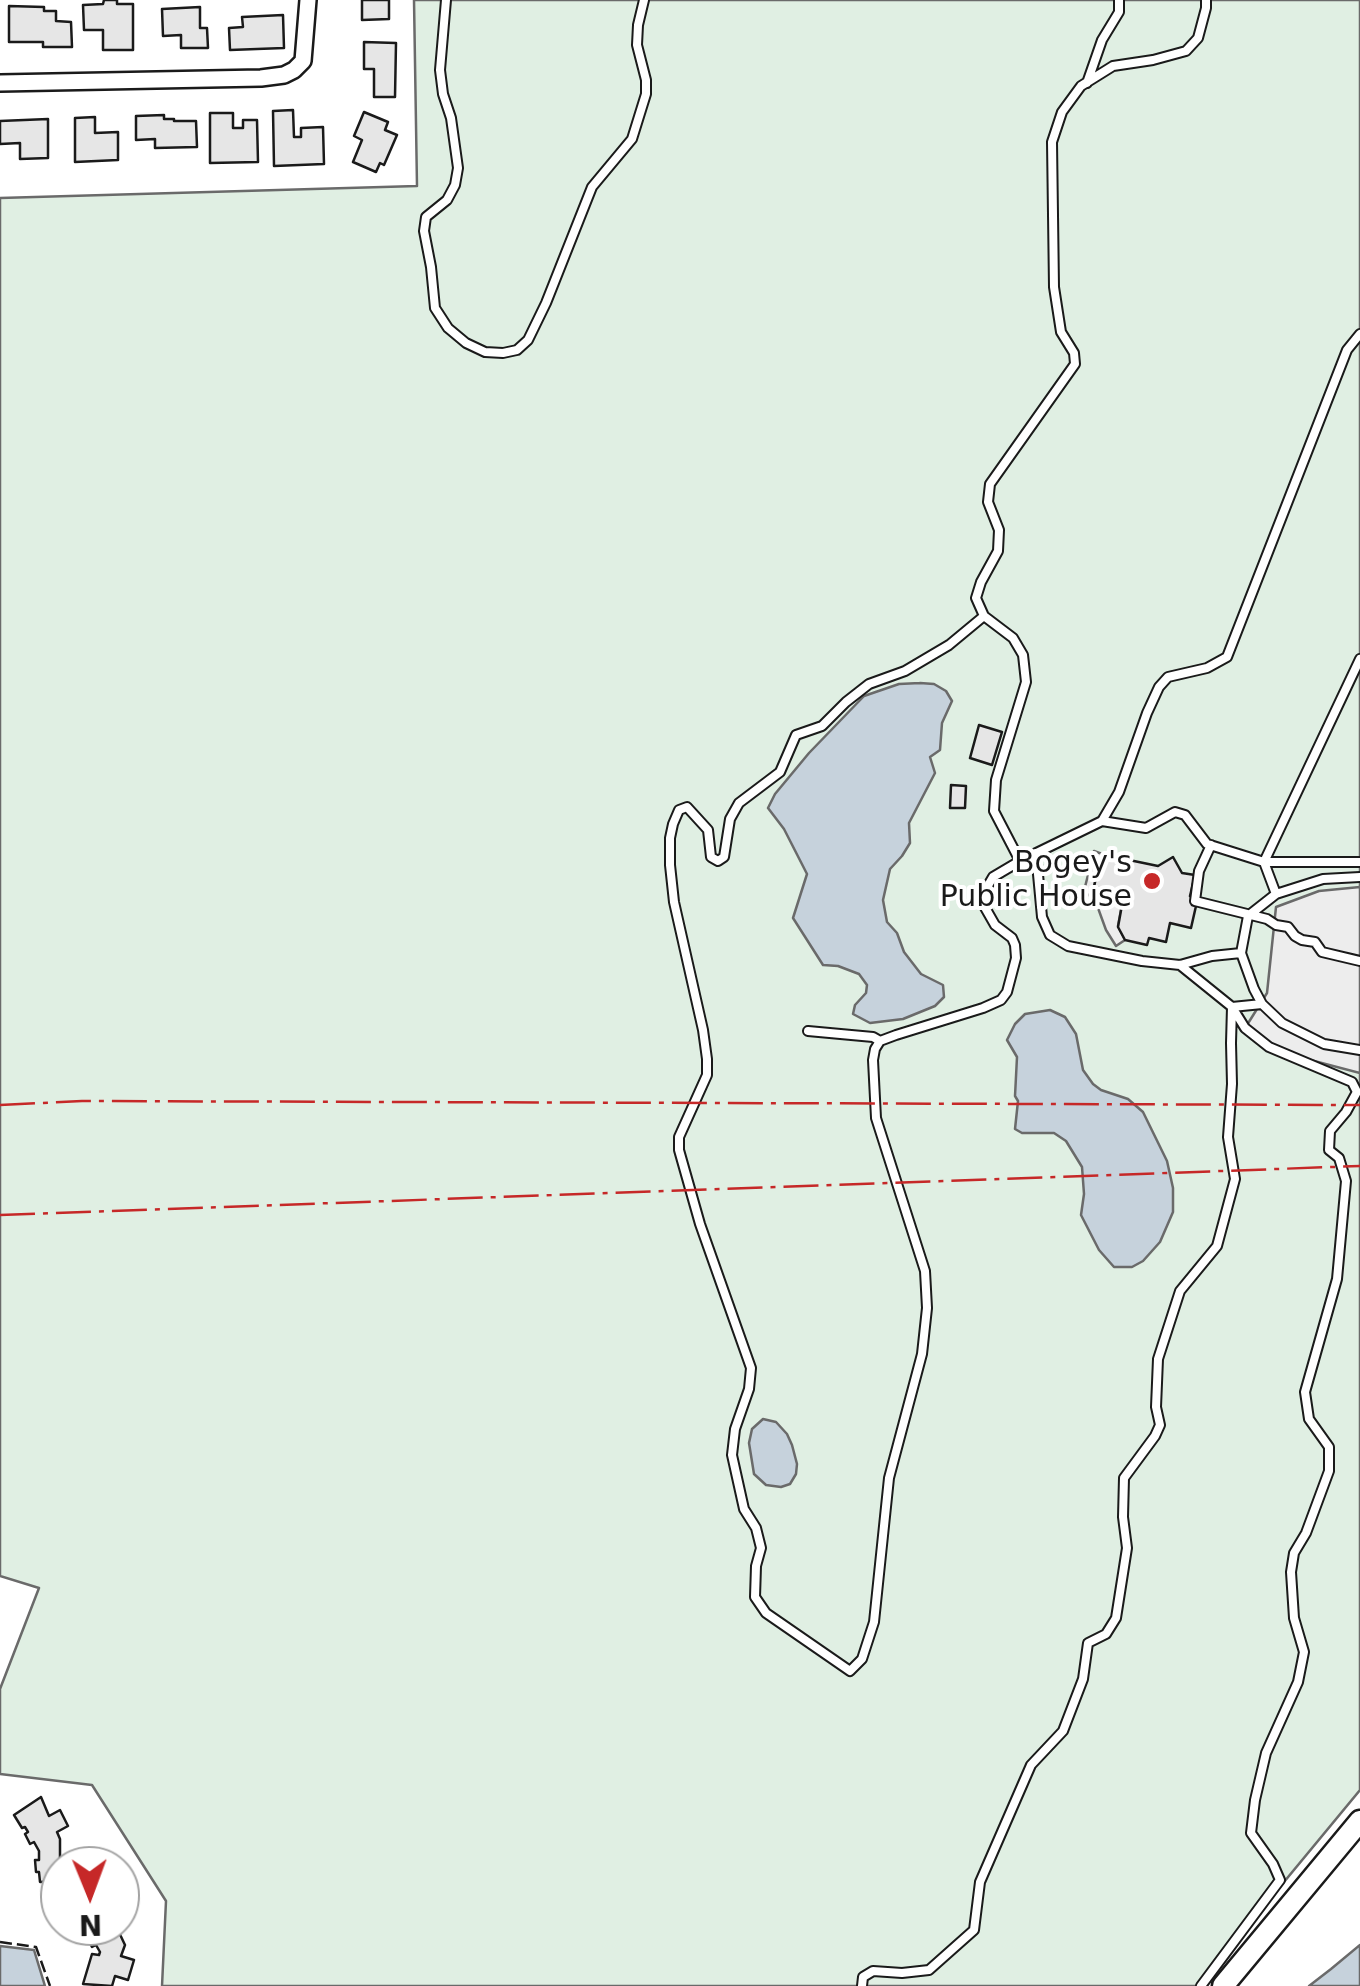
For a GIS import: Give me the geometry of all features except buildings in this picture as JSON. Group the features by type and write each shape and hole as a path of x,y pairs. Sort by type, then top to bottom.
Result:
{"street":[{"path":"0,83 261,78 289,73 304,61 308,0"},
{"path":"1223,1986 1360,1820"}],"lane":[{"path":"446,0 440,70 458,168 447,200 426,216 424,231 435,308 448,328 466,343 484,352 503,353 517,350 528,340 592,187 632,139 646,94 638,46 644,0"},
{"path":"1086,83 1102,40 1120,12 1119,0"},
{"path":"1020,860 994,811 996,780 1026,682 1024,655 1013,638 984,616 976,598 980,582 998,551 998,530 988,502 990,484 1075,364 1074,353 1061,332 1054,287 1052,142 1062,112 1086,83 1113,66 1186,52 1198,38 1206,0"},
{"path":"1102,822 1119,792 1159,686 1168,678 1206,668 1227,657 1347,350 1360,334"},
{"path":"984,616 949,645 905,671 870,684 822,726 796,735 780,772 739,803 730,819 724,857 718,861 711,857 708,830 687,807 679,810 670,838 674,902 703,1030 707,1075 679,1138 679,1150 700,1224 752,1368 732,1455 744,1509 756,1528 761,1548 755,1596 766,1613 850,1671 862,1658 874,1622 888,1478 922,1354 927,1308 925,1271 876,1118 873,1060 880,1041 1001,1000 1016,958 1012,938 996,924 983,904 992,877 1102,822 1146,828 1175,812 1185,815 1206,844 1264,862 1360,862"},
{"path":"1276,894 1264,862 1360,659"},
{"path":"1210,846 1199,871 1195,902 1267,919 1276,926 1288,927 1302,940 1316,942 1322,952 1360,961"},
{"path":"1036,852 1042,917 1050,935 1068,946 1180,965 1242,953"},
{"path":"1360,877 1323,879 1276,894 1248,916 1242,953 1262,1004 1282,1023 1324,1044 1360,1050"},
{"path":"1180,965 1232,1007 1244,1028 1269,1047 1352,1082 1357,1092 1330,1131 1329,1150 1339,1158 1346,1181 1337,1280 1305,1392 1309,1419 1328,1447 1329,1471 1306,1533 1294,1553 1291,1572 1294,1618 1304,1652 1298,1682 1266,1754 1250,1833 1274,1864 1280,1880 1201,1986"},
{"path":"1232,1007 1262,1004"},
{"path":"862,1986 864,1977 873,1970 929,1970 974,1930 980,1882 1031,1765 1063,1731 1083,1679 1088,1643 1106,1634 1116,1618 1127,1548 1124,1478 1156,1436 1160,1425 1156,1407 1158,1359 1180,1290 1217,1246 1235,1179 1228,1136 1232,1007"},
{"path":"808,1031 873,1036 880,1041"}],"green space":[{"path":"414,0 1360,0 1360,1790 1198,1986 162,1986 166,1901 140,1860 140,1846 131,1846 92,1785 0,1774 0,1689 39,1588 0,1576 0,198 417,186"}],"shaded area":[{"path":"899,684 934,684 946,691 952,701 942,723 940,750 930,757 935,773 909,823 910,843 890,869 883,900 887,922 897,933 904,952 921,974 943,985 944,997 935,1006 903,1019 870,1023 853,1014 855,1005 866,993 867,985 859,974 823,965 793,918 807,874 784,829 768,808 809,753 864,696"},
{"path":"1094,851 1105,855 1094,887 1124,894 1118,926 1125,940 1116,946 1094,897 1086,894"},
{"path":"1360,887 1360,1073 1299,1057 1274,1046 1247,1025 1267,993 1276,907 1319,891"},
{"path":"1050,1010 1065,1017 1076,1034 1083,1070 1093,1084 1128,1099 1143,1112 1167,1161 1173,1212 1160,1242 1132,1267 1114,1267 1099,1250 1081,1215 1082,1167 1066,1141 1054,1133 1022,1133 1015,1129 1017,1057 1007,1040 1025,1014"},
{"path":"763,1419 776,1422 792,1445 797,1464 790,1484 766,1485 754,1474 749,1443 752,1429"},
{"path":"1360,1945 1360,1986 1309,1986 1331,1969"},
{"path":"0,1946 34,1950 45,1986 0,1986"}],"fence":[{"path":"0,1942 36,1947 50,1986"}],"power":[{"path":"0,1105 82,1101 1360,1105"},
{"path":"0,1215 1360,1166"}],"place":[{"name":"Bogey's Public House","path":"1152,881"}]}
